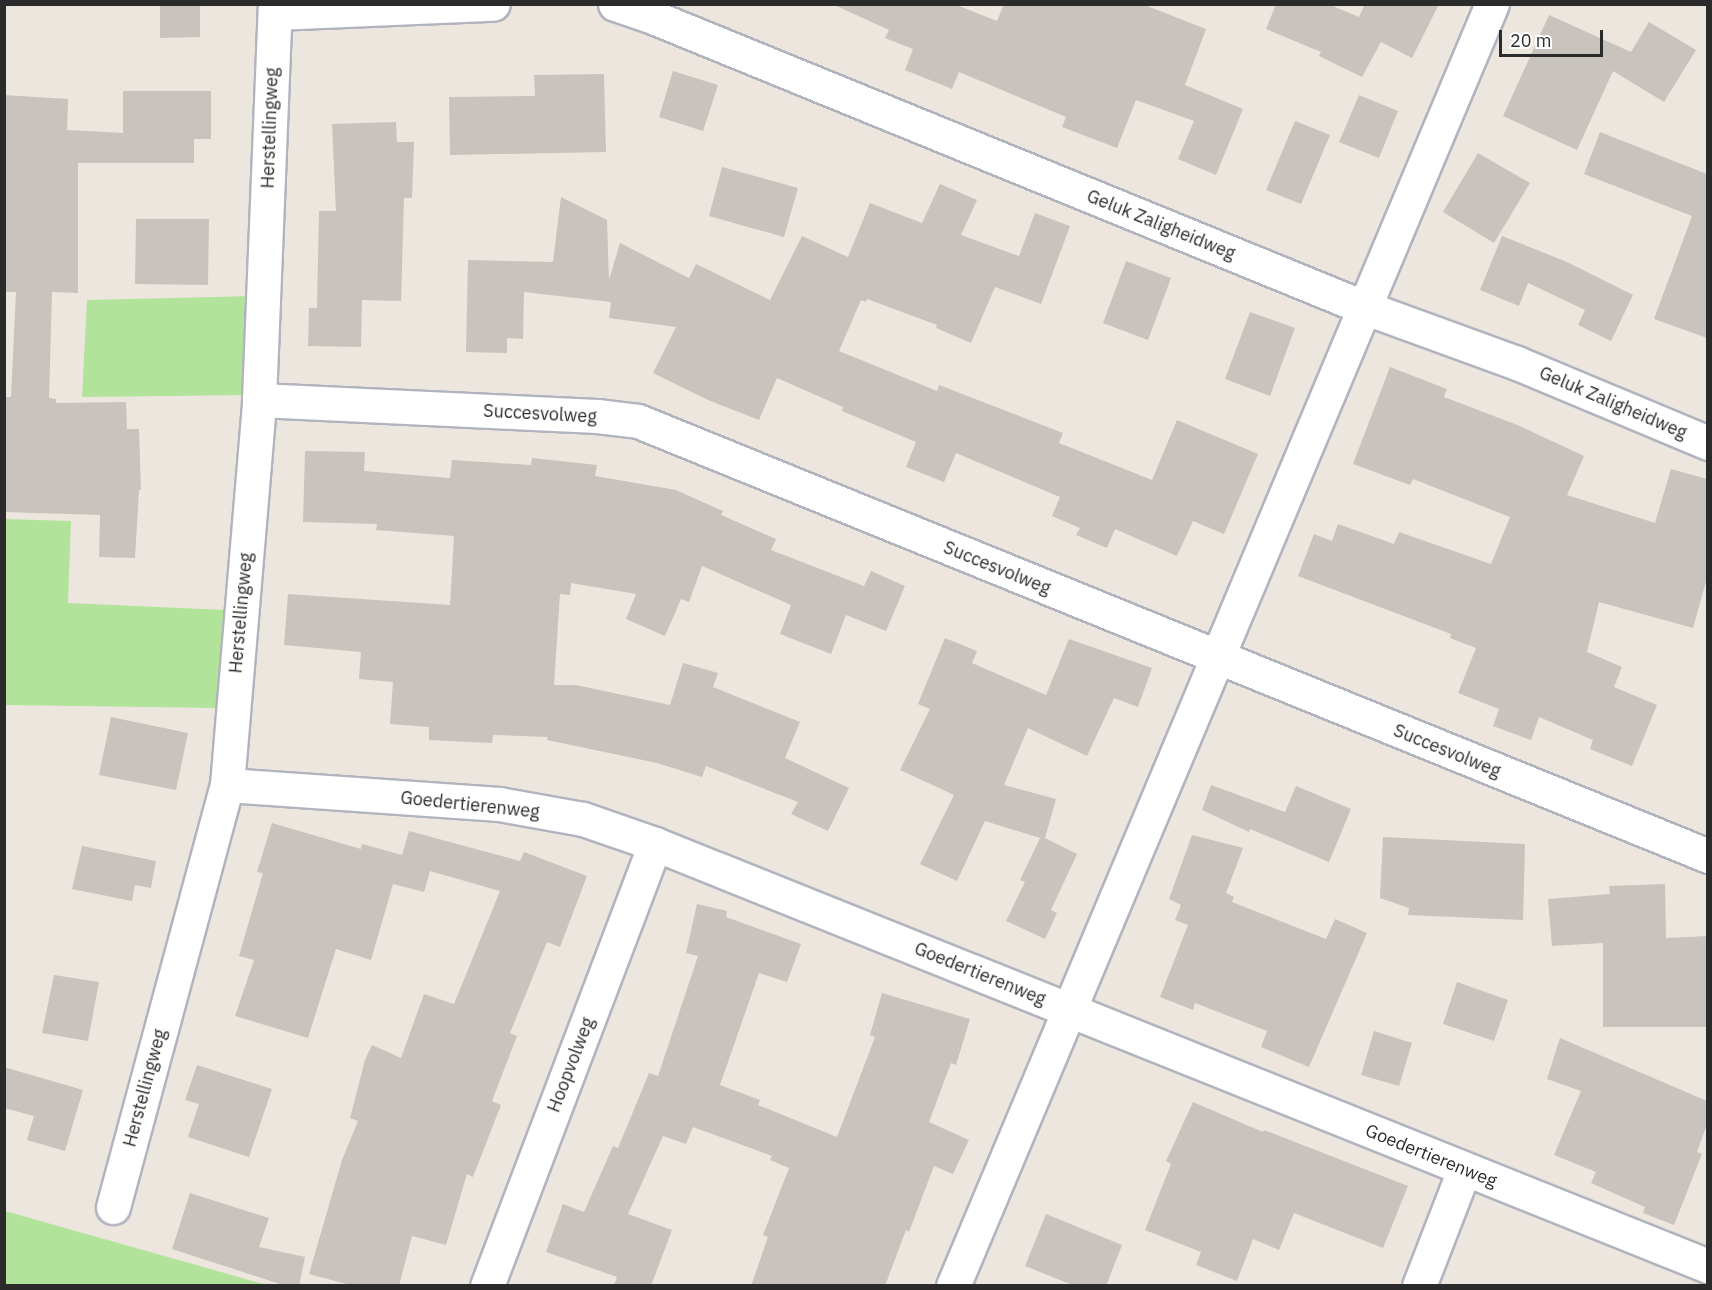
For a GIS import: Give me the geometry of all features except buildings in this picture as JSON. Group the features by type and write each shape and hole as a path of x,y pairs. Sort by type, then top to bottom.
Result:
{"street":[{"path":"275,9 493,4"},
{"name":"Geluk Zaligheidweg","path":"615,4 653,17 1363,308 1517,363 1707,443"},
{"path":"953,1286 1492,4"},
{"name":"Herstellingweg","path":"113,1207 227,785 259,400 275,9"},
{"name":"Succesvolweg","path":"259,400 597,416 638,422 1707,856"},
{"name":"Goedertierenweg","path":"227,785 499,804 583,819 655,844 1707,1266"},
{"name":"Hoopvolweg","path":"487,1286 655,844"},
{"path":"1419,1286 1464,1170"}],"green space":[{"path":"257,296 250,395 82,397 87,300"},
{"path":"5,519 71,521 68,603 226,610 216,708 5,705"},
{"path":"5,1211 267,1285 5,1285"}]}
